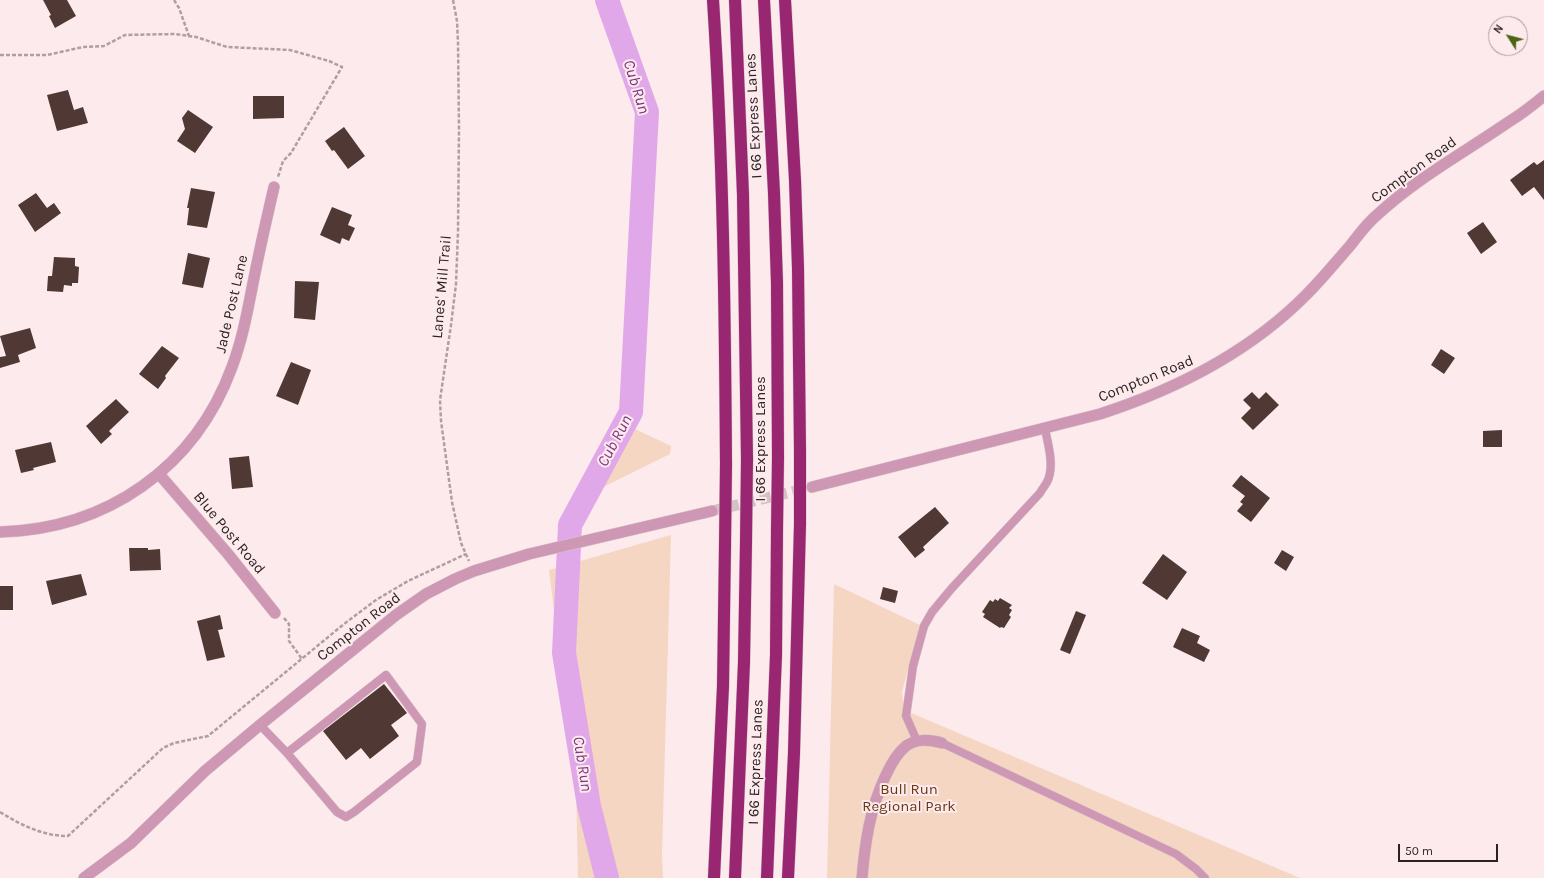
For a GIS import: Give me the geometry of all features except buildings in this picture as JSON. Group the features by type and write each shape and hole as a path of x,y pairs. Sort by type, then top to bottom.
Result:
{"highway":[{"path":"713,0 721,175 726,464 723,686 714,878"},
{"name":"I 66 Express Lanes","path":"734,878 743,677 747,459 743,195 735,0"},
{"name":"I 66 Express Lanes","path":"764,0 777,283 778,457 776,655 767,878"},
{"path":"784,0 795,180 800,452 800,524 794,745 788,878"}],"street":[{"name":"Compton Road","path":"812,486 1045,429 1100,414 1175,386 1211,367 1244,347 1278,320 1306,294 1375,216 1394,200 1433,171 1511,121 1544,96"},
{"name":"Jade Post Lane","path":"0,532 18,532 51,526 81,518 112,505 140,489 176,458 199,429 232,368 243,332 274,187"},
{"name":"Blue Post Road","path":"159,474 228,554 275,613"},
{"name":"Compton Road","path":"84,878 131,843 205,771 260,725 396,615 426,594 474,571 529,554 712,511"},
{"path":"862,878 868,828 879,791 889,768 907,745 917,741 926,740 942,743"}],"lane":[{"path":"917,741 906,716 913,666 924,626 932,612 952,588 1040,493 1048,481 1050,462 1045,429"},
{"path":"260,725 287,753 337,812 346,817 417,762 422,724 386,674 287,753"},
{"path":"942,743 1176,854 1205,878"}],"path":[{"path":"174,0 180,8 189,36"},
{"name":"Lanes' Mill Trail","path":"453,0 457,21 458,42 458,232 456,284 451,330 440,400 441,421 452,502 461,543 474,571"},
{"path":"0,55 47,55 83,47 104,46 125,35 175,34 189,36 227,47 290,50 328,61 342,67 291,153 283,161 274,187"},
{"path":"0,812 32,830 58,836 68,836 163,748 174,743 208,736 376,600 408,581 466,554"},
{"path":"275,613 278,610 289,624 289,641 302,659"}],"green space":[{"path":"618,421 671,446 670,454 591,493"},
{"path":"671,535 662,854 663,878 578,878 576,786 549,570"},
{"name":"Bull Run Regional Park","path":"834,584 920,625 902,692 904,710 1300,878 827,878"}],"waterway":[{"name":"Cub Run","path":"607,0 647,112 631,412 570,525 564,653 589,806 607,878"}],"tunnel":[{"path":"712,511 812,487"}]}
